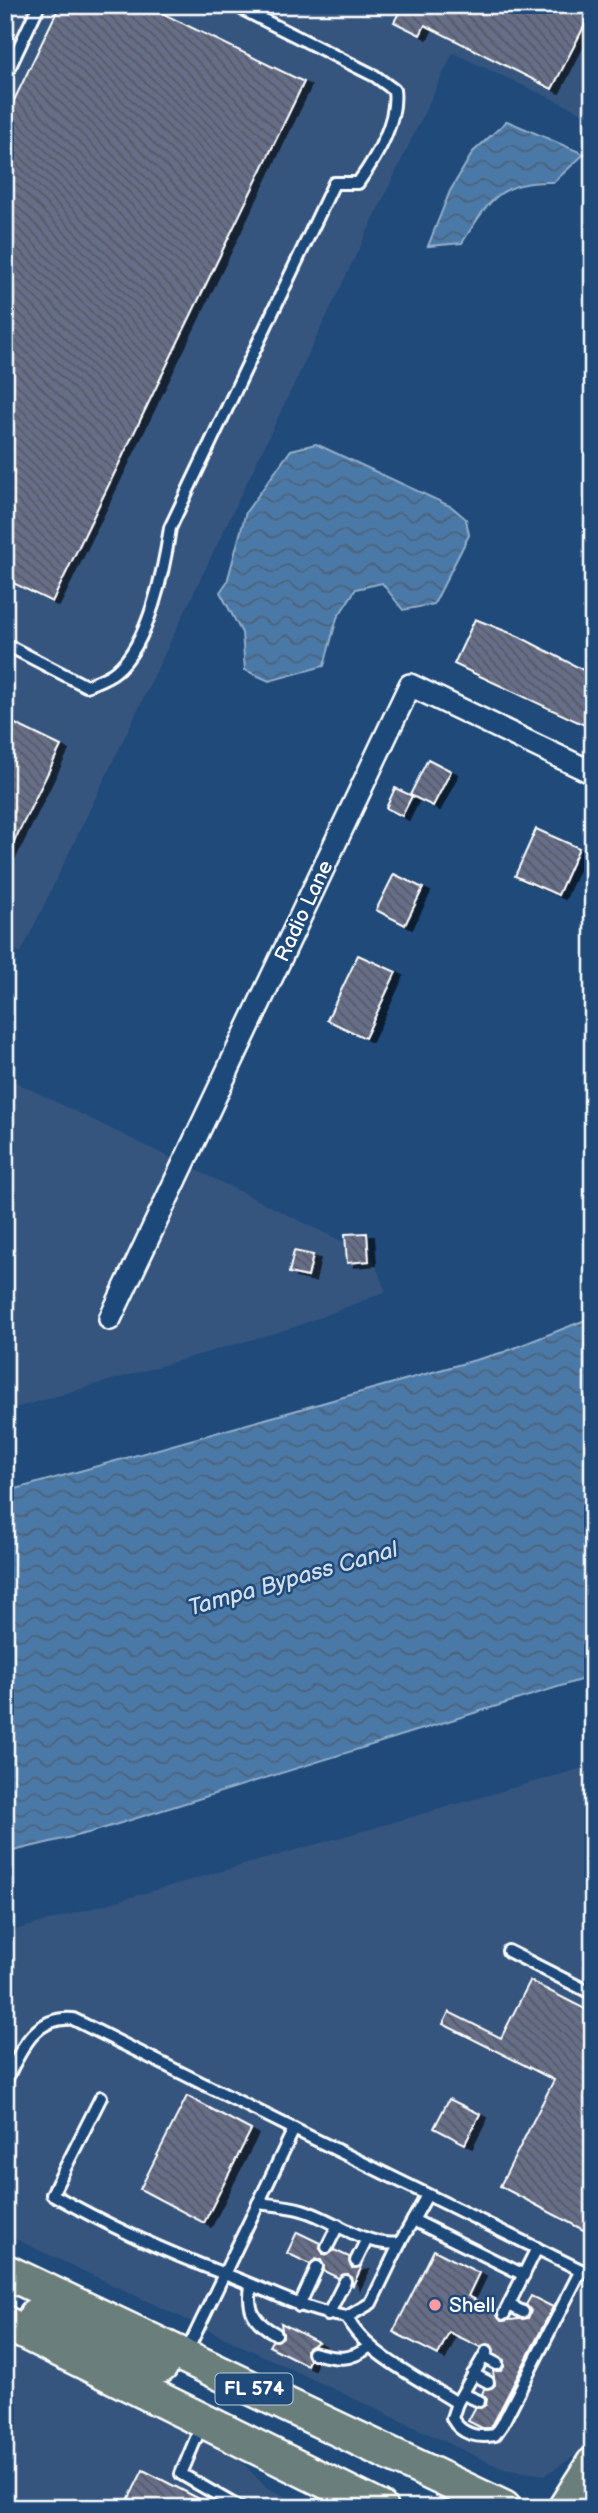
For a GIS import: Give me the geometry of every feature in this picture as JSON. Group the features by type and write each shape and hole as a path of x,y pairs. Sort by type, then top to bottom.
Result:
{"main road":[{"name":"FL 574","path":"5,2271 503,2508"},
{"path":"5,2302 156,2367 173,2364 184,2356"},
{"name":"FL 574","path":"5,2323 380,2508"},
{"path":"565,2508 593,2464"}],"street":[{"name":"Radio Lane","path":"110,1319 410,685 593,773"}],"lane":[{"path":"5,77 39,5"},
{"path":"5,644 86,686 115,671 133,650 162,581 170,528 334,183 358,184 371,165 396,108 394,90 375,76 234,5"},
{"path":"508,1951 593,1994"},
{"path":"5,2082 25,2043 40,2027 57,2018 74,2019 426,2196 593,2276"},
{"path":"101,2097 52,2194 104,2224 196,2266 224,2274 299,2306 328,2315 348,2317 371,2303 426,2196"},
{"path":"184,2356 294,2129"},
{"path":"258,2203 300,2209 367,2239 400,2243"},
{"path":"413,2220 524,2275"},
{"path":"327,2247 338,2225"},
{"path":"356,2261 367,2239"},
{"path":"523,2312 506,2310 537,2248"},
{"path":"299,2306 317,2267"},
{"path":"497,2364 485,2354 452,2418 456,2426 475,2436 495,2435 503,2413 548,2325 581,2270"},
{"path":"328,2315 345,2281"},
{"path":"251,2286 248,2302 251,2314 261,2326 276,2334"},
{"path":"348,2317 353,2330 370,2346 460,2399 479,2401"},
{"path":"313,2353 344,2360 357,2357 370,2346"},
{"path":"473,2374 488,2382"},
{"path":"203,2421 181,2474 240,2508"}],"shaded area":[{"path":"5,5 593,5 593,118 453,53 21,953 5,945"},
{"path":"5,1077 175,1160 98,1324 114,1332 192,1168 372,1256 386,1292 295,1327 5,1411"},
{"path":"593,1765 593,2440 589,2447 545,2475 503,2469 5,2234 5,1933"},
{"path":"5,2335 224,2444 266,2487 310,2508 5,2508"}],"water":[{"path":"507,121 584,154 554,182 520,185 498,196 480,215 462,243 428,246 450,191 473,152"},
{"path":"316,444 452,507 466,519 469,535 434,604 403,610 382,583 356,589 337,618 324,666 269,681 245,670 242,633 220,592 227,582 246,512 291,450"},
{"name":"Tampa Bypass Canal","path":"593,1317 593,1676 92,1832 5,1853 5,1492 504,1352"}],"building":[{"path":"60,5 145,5 304,82 52,602 5,579 5,119"},
{"path":"403,5 593,5 593,9 552,89 425,25 420,35 394,22"},
{"path":"475,619 520,637 593,675 593,729 454,664"},
{"path":"5,719 61,746 5,860"},
{"path":"428,759 451,771 433,806 410,795"},
{"path":"395,788 412,796 402,816 386,808"},
{"path":"536,829 579,848 558,895 515,876"},
{"path":"394,874 423,888 405,925 376,910"},
{"path":"358,955 396,972 365,1038 327,1020"},
{"path":"367,1233 369,1261 347,1263 345,1234"},
{"path":"294,1251 313,1255 308,1277 289,1273"},
{"path":"530,1981 593,2013 593,2235 500,2186 554,2080 443,2024 449,2012 501,2038"},
{"path":"187,2096 251,2130 204,2223 140,2189"},
{"path":"449,2099 480,2114 465,2144 434,2128"},
{"path":"297,2232 320,2243 323,2254 328,2255 334,2250 349,2257 352,2268 362,2266 353,2285 348,2274 338,2278 324,2271 321,2260 316,2259 310,2264 287,2253"},
{"path":"434,2250 479,2273 468,2296 497,2311 501,2321 528,2318 531,2311 526,2305 531,2296 553,2307 491,2428 482,2428 468,2421 475,2408 486,2405 487,2399 482,2394 484,2389 495,2385 493,2371 501,2371 504,2367 504,2360 494,2354 491,2345 480,2347 449,2332 438,2355 393,2332"},
{"path":"281,2323 318,2342 306,2350 309,2360 307,2365 269,2346 272,2341 283,2337"},
{"path":"143,2470 217,2508 124,2508"}],"place":[{"name":"Shell","path":"435,2305"}]}
